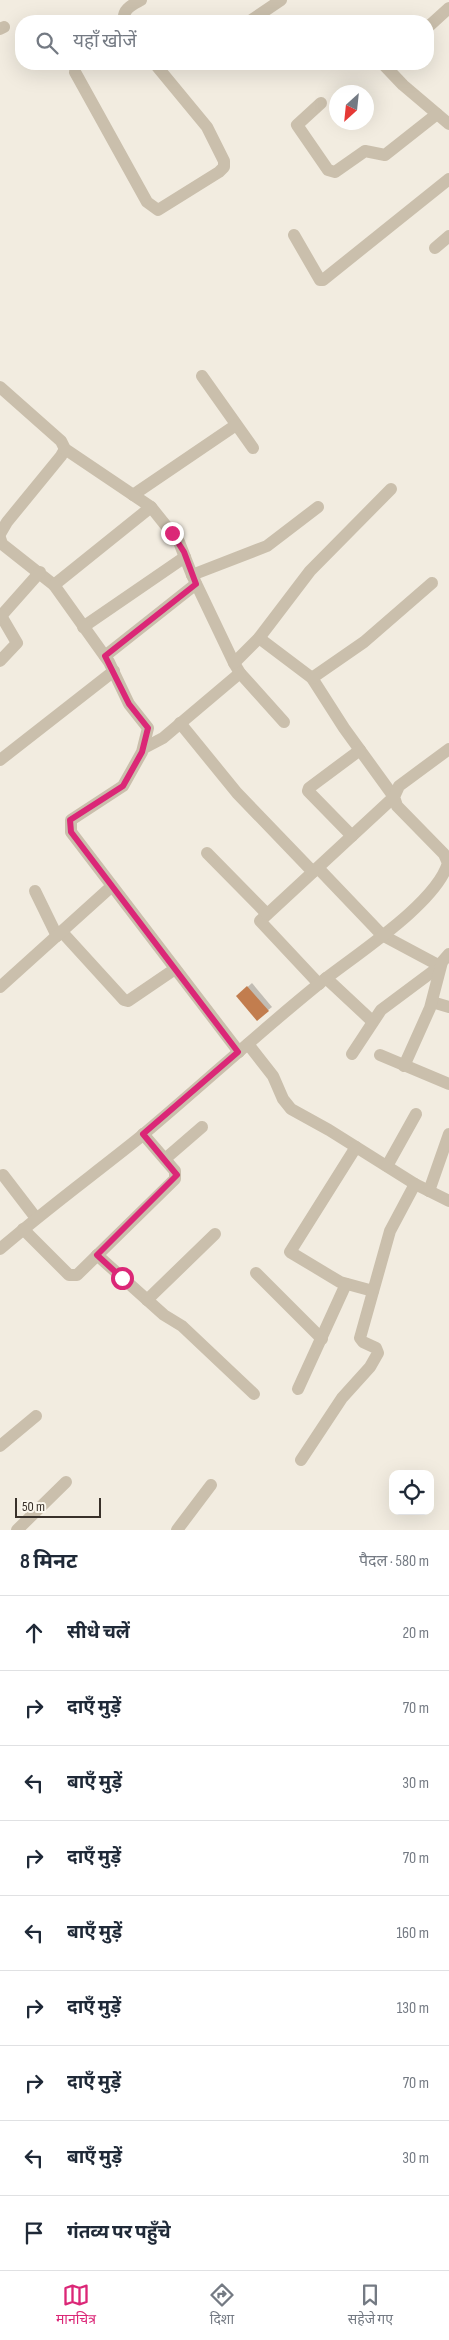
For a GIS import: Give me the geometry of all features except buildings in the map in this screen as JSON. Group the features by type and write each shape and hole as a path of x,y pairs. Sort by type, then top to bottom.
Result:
{"street":[{"path":"125,15 128,7 141,0"},
{"path":"259,15 281,0"},
{"path":"434,21 449,8"},
{"path":"75,72 147,202 158,210 220,172 224,166 224,161 206,128 160,70"},
{"path":"389,70 403,85 449,124"},
{"path":"321,103 297,123 297,127 332,172 335,172 365,151 385,155 437,114"},
{"path":"294,235 320,280 324,280 449,179"},
{"path":"435,248 449,236"},
{"path":"202,376 253,448"},
{"path":"0,387 61,441 65,449 151,507 179,542 194,579 237,668 284,722"},
{"path":"133,495 236,425"},
{"path":"0,534 7,522 65,449"},
{"path":"144,748 163,738 237,668 310,571 391,489"},
{"path":"54,585 151,507"},
{"path":"105,656 194,579 267,546 318,508"},
{"path":"0,538 2,544 40,572 54,585 105,656 129,704 148,728 144,748 123,786 70,820 71,832 175,969 243,1048 273,1076 283,1099 291,1109 415,1184 449,1201"},
{"path":"83,627 185,557"},
{"path":"0,661 17,643 0,615 40,572"},
{"path":"312,678 364,642 432,583"},
{"path":"0,1249 36,1218 143,1134 323,981 420,905 441,880 449,863 444,854 397,806 394,798 312,678 259,638"},
{"path":"0,760 114,672"},
{"path":"180,723 237,792 382,935 440,966"},
{"path":"372,1021 323,981 260,921 394,798 399,786 449,749"},
{"path":"352,836 308,791 360,750"},
{"path":"207,853 267,914"},
{"path":"0,987 112,886"},
{"path":"35,891 59,934 124,1000 128,1002 175,969"},
{"path":"352,1054 372,1021 388,1003 440,966 449,954"},
{"path":"404,1066 432,1002 440,966"},
{"path":"432,1002 449,1008"},
{"path":"380,1055 449,1084"},
{"path":"386,1166 416,1114"},
{"path":"165,1159 202,1127"},
{"path":"23,1229 69,1275 77,1275 175,1179 175,1171 143,1134"},
{"path":"430,1191 449,1134"},
{"path":"356,1147 290,1249 291,1254 346,1284 373,1291"},
{"path":"3,1174 36,1218"},
{"path":"301,1460 342,1398 358,1381 376,1356 376,1348 363,1342 360,1338 390,1230 415,1184"},
{"path":"147,1300 216,1234"},
{"path":"97,1255 164,1315 182,1326 254,1394"},
{"path":"256,1273 322,1339"},
{"path":"298,1389 346,1284"},
{"path":"0,1446 36,1416"},
{"path":"17,1530 66,1482"},
{"path":"177,1530 211,1485"}],"route":[{"path":"122,1278 97,1255 177,1175 143,1134 238,1052 71,832 70,820 123,786 147,740 148,728 129,704 110,662 105,656 196,584 184,552 172,533"}]}
